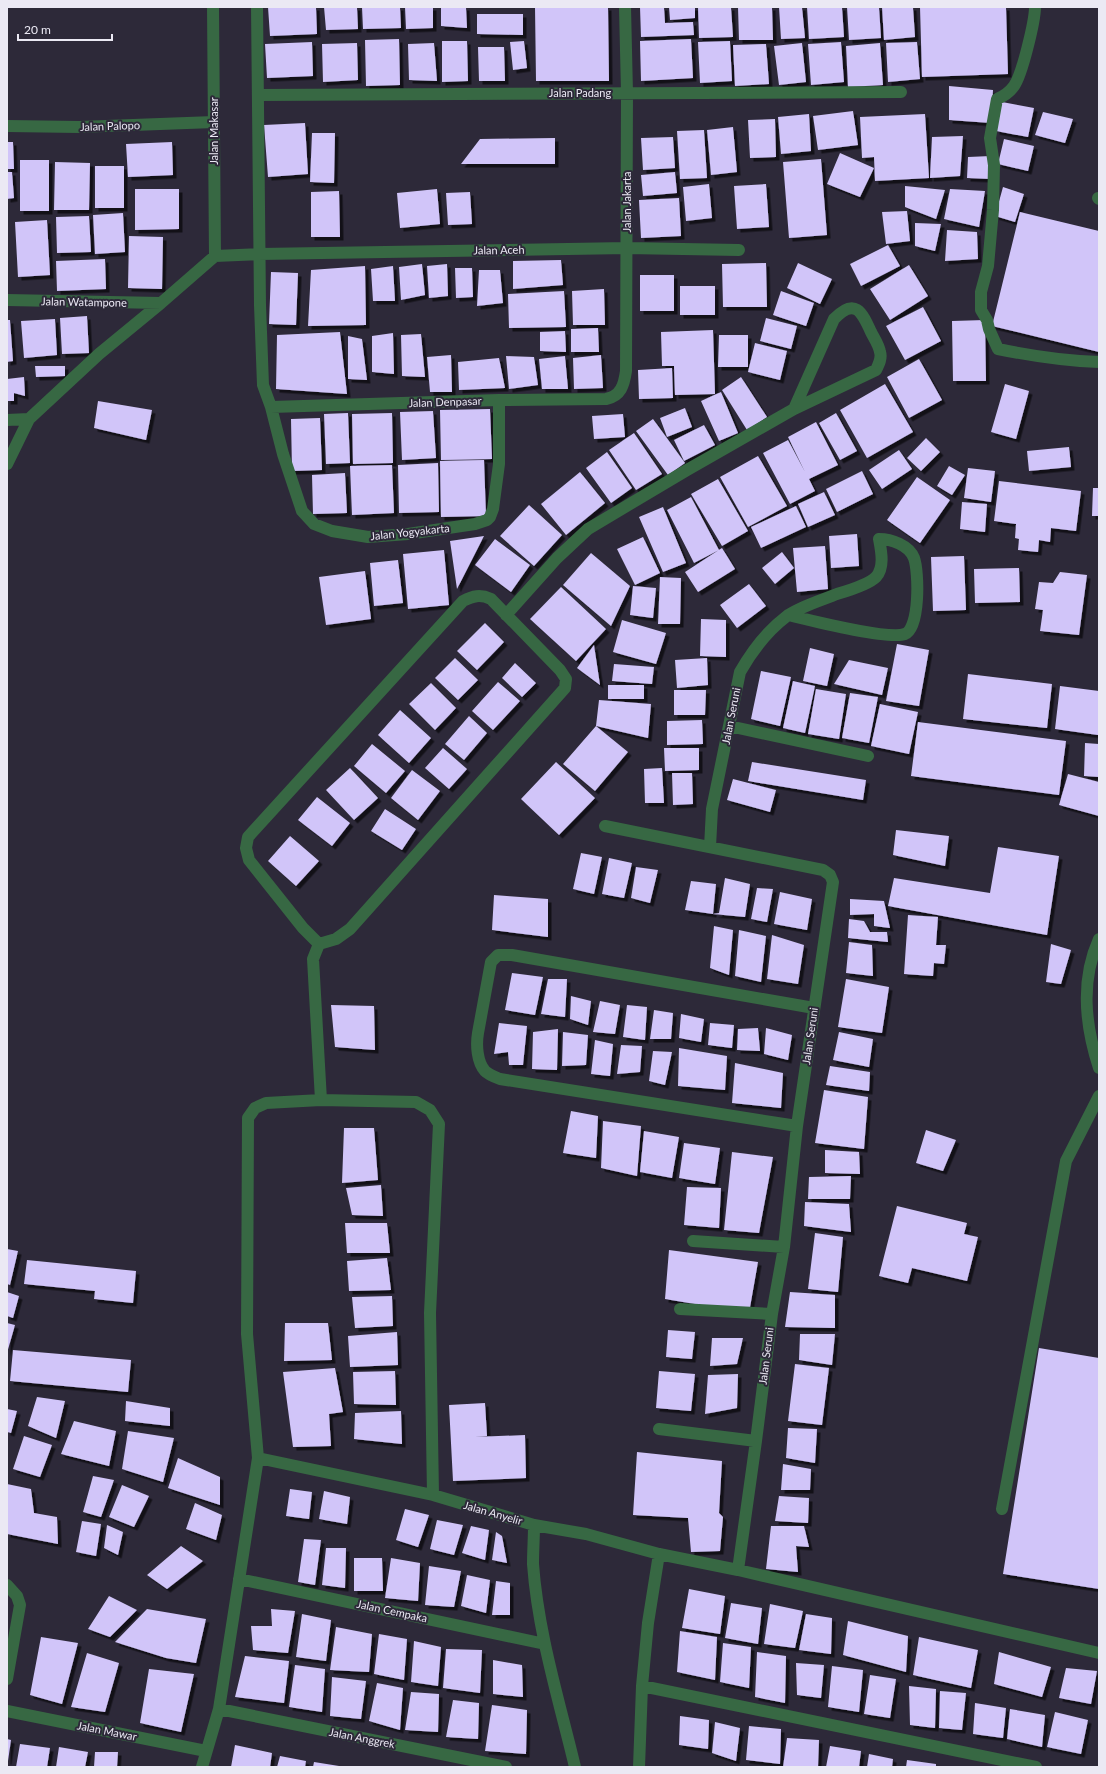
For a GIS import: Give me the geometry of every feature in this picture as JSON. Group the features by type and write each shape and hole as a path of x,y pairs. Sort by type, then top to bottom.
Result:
{"street":[{"name":"Jalan Makasar","path":"213,7 215,256"},
{"path":"257,7 260,335 264,385 271,407"},
{"name":"Jalan Jakarta","path":"618,394 623,388 626,371 627,93 625,7"},
{"path":"1035,7 1029,39 1015,85 1005,96 997,99 990,138 994,164 993,210 988,266 981,292 981,310 987,320 989,329 998,349 1035,357 1069,361 1099,362"},
{"name":"Jalan Padang","path":"258,95 901,92"},
{"name":"Jalan Palopo","path":"7,126 79,127 214,122"},
{"name":"Jalan Aceh","path":"260,254 627,248 739,250"},
{"path":"7,464 28,419 99,354 161,304 215,256 260,254"},
{"name":"Jalan Watampone","path":"7,300 161,304"},
{"path":"506,615 557,558 588,529 794,409 876,370 879,364 880,352 863,315 858,310 848,309 841,312 834,319 794,409"},
{"name":"Jalan Denpasar","path":"271,407 499,400 606,399 618,394"},
{"name":"Jalan Yogyakarta","path":"271,407 283,454 302,511 314,524 332,532 368,537 408,534 475,524 490,517 499,464 499,400"},
{"path":"7,420 28,419"},
{"name":"Jalan Seruni","path":"738,1570 772,1314 784,1247 797,1126 833,882 830,875 823,870 710,847 712,809 740,672 751,653 767,634 788,615 823,599 859,586 876,577 881,564 882,552 879,539 889,539 898,542 914,558 916,608 912,626 908,632 903,635 883,635 788,615"},
{"path":"474,595 491,599 560,670 566,679 565,688 350,929 336,939 319,944 303,928 249,860 246,848 248,837 463,601 474,595"},
{"path":"729,726 868,756"},
{"path":"605,826 710,847"},
{"path":"1099,939 1088,968 1086,1009 1099,1068"},
{"path":"319,944 313,959 321,1100"},
{"path":"797,1126 500,1079 486,1072 481,1063 476,1044 491,962 498,955 512,955 814,1008"},
{"path":"1002,1509 1066,1161 1099,1096"},
{"path":"202,1767 219,1709 258,1458 247,1334 248,1118 254,1108 266,1103 321,1100 416,1102 430,1110 439,1124 430,1312 433,1495"},
{"path":"693,1241 784,1247"},
{"path":"680,1309 772,1314"},
{"path":"659,1429 756,1441"},
{"name":"Jalan Anyelir","path":"258,1458 433,1495 534,1525 533,1563 545,1644 575,1767"},
{"path":"534,1525 586,1534 659,1554 738,1570 1099,1653"},
{"path":"639,1767 642,1686 648,1623 659,1554"},
{"name":"Jalan Cempaka","path":"239,1579 545,1644"},
{"path":"7,1585 17,1596 20,1605 7,1679"},
{"path":"642,1686 1029,1766"},
{"name":"Jalan Anggrek","path":"219,1709 506,1767"},
{"name":"Jalan Mawar","path":"7,1711 206,1751"}],"building":[{"path":"268,7 316,7 317,34 270,36"},
{"path":"324,7 357,7 358,29 326,30"},
{"path":"362,7 400,7 401,28 363,29"},
{"path":"405,7 433,7 433,28 406,29"},
{"path":"441,7 466,7 467,28 441,26"},
{"path":"535,7 608,7 609,81 536,81"},
{"path":"640,7 664,7 665,23 693,22 694,35 641,37"},
{"path":"669,7 695,7 695,18 670,20"},
{"path":"698,7 731,7 733,37 699,38"},
{"path":"738,7 772,7 773,40 739,40"},
{"path":"779,7 802,7 805,38 781,39"},
{"path":"807,7 842,7 844,37 809,39"},
{"path":"847,7 879,7 881,38 849,40"},
{"path":"882,7 913,7 915,37 884,40"},
{"path":"920,7 1006,7 1008,74 922,77"},
{"path":"477,14 523,14 523,35 477,34"},
{"path":"399,39 400,85 366,86 365,40"},
{"path":"691,39 693,78 641,81 640,41"},
{"path":"442,41 467,41 468,81 442,82"},
{"path":"524,41 527,68 513,70 510,42"},
{"path":"730,41 732,81 700,83 698,42"},
{"path":"312,42 313,76 267,78 265,44"},
{"path":"841,42 844,82 811,85 808,44"},
{"path":"917,42 920,79 888,82 886,43"},
{"path":"357,43 358,80 323,82 322,44"},
{"path":"434,43 437,81 409,80 408,44"},
{"path":"802,43 806,82 779,85 774,46"},
{"path":"880,43 883,85 848,87 846,46"},
{"path":"766,44 769,84 735,86 733,45"},
{"path":"478,47 504,47 505,81 479,81"},
{"path":"949,86 993,90 991,123 949,120"},
{"path":"1002,102 1034,108 1028,137 996,131"},
{"path":"853,111 858,145 818,150 813,116"},
{"path":"1043,112 1073,119 1065,143 1035,135"},
{"path":"809,114 811,151 781,154 778,117"},
{"path":"925,114 929,178 875,181 874,157 862,158 860,117"},
{"path":"775,119 776,157 750,158 748,120"},
{"path":"305,123 308,174 268,177 264,125"},
{"path":"733,127 737,172 711,175 707,130"},
{"path":"704,130 707,178 680,179 677,131"},
{"path":"312,133 335,133 334,183 310,182"},
{"path":"963,136 960,176 930,178 932,137"},
{"path":"673,137 675,168 643,170 641,138"},
{"path":"555,138 555,164 461,164 480,139"},
{"path":"1004,139 1034,146 1028,171 998,164"},
{"path":"7,142 13,142 14,169 7,169"},
{"path":"172,142 173,175 128,177 126,144"},
{"path":"840,153 874,168 860,197 827,184"},
{"path":"991,156 991,179 967,178 968,157"},
{"path":"821,159 827,235 789,238 783,162"},
{"path":"20,160 49,160 49,211 20,211"},
{"path":"55,162 90,163 89,210 54,210"},
{"path":"95,166 124,166 124,208 95,208"},
{"path":"7,172 12,172 14,198 7,199"},
{"path":"675,172 677,193 643,196 641,175"},
{"path":"709,184 712,218 686,221 683,187"},
{"path":"766,184 769,227 737,229 734,186"},
{"path":"905,186 945,190 936,219 905,207"},
{"path":"1003,187 1024,194 1015,222 995,216"},
{"path":"135,189 179,189 179,229 135,230"},
{"path":"437,189 440,224 400,228 397,193"},
{"path":"950,189 985,191 979,227 944,219"},
{"path":"339,191 340,237 311,237 311,192"},
{"path":"470,192 472,224 448,225 446,193"},
{"path":"679,198 681,236 641,238 639,200"},
{"path":"907,211 910,241 886,244 882,212"},
{"path":"1020,212 1099,231 1099,352 992,326"},
{"path":"123,213 125,252 95,254 93,215"},
{"path":"89,216 91,252 57,253 56,217"},
{"path":"47,220 50,275 18,277 15,222"},
{"path":"915,223 941,224 935,251 915,246"},
{"path":"947,230 977,232 978,259 945,261"},
{"path":"129,236 163,237 162,289 128,288"},
{"path":"888,245 900,266 861,286 850,264"},
{"path":"105,259 106,289 57,291 56,261"},
{"path":"561,260 563,285 513,289 513,261"},
{"path":"766,263 767,307 723,307 722,264"},
{"path":"798,263 832,279 820,304 787,288"},
{"path":"422,264 425,295 401,300 399,267"},
{"path":"447,264 448,296 429,298 427,266"},
{"path":"909,265 928,296 890,320 870,289"},
{"path":"365,266 366,325 308,326 311,270"},
{"path":"393,266 395,301 373,301 371,269"},
{"path":"455,268 472,268 473,297 456,298"},
{"path":"479,270 500,270 503,303 477,306"},
{"path":"271,272 298,273 296,325 269,324"},
{"path":"640,275 674,275 674,311 640,311"},
{"path":"680,286 715,286 715,315 680,315"},
{"path":"604,289 605,325 573,325 572,291"},
{"path":"564,291 566,327 509,328 508,294"},
{"path":"781,291 814,303 806,326 773,315"},
{"path":"923,307 941,341 905,360 886,326"},
{"path":"87,316 89,353 62,354 60,318"},
{"path":"766,318 797,326 791,349 760,341"},
{"path":"55,319 57,355 24,358 21,321"},
{"path":"7,320 10,320 13,361 7,362"},
{"path":"985,320 986,381 953,381 952,321"},
{"path":"598,328 599,352 571,352 571,329"},
{"path":"713,330 715,394 675,395 674,366 662,366 661,332"},
{"path":"565,331 566,352 540,351 540,332"},
{"path":"340,332 347,394 276,389 277,335"},
{"path":"393,333 394,374 372,372 372,336"},
{"path":"421,334 425,377 402,376 401,335"},
{"path":"719,335 748,335 748,367 718,367"},
{"path":"348,336 362,339 367,380 348,379"},
{"path":"755,343 787,351 780,380 748,372"},
{"path":"451,355 452,392 430,392 427,357"},
{"path":"601,355 603,388 574,389 573,358"},
{"path":"506,356 534,357 538,385 509,389"},
{"path":"565,356 568,389 542,389 539,359"},
{"path":"499,358 505,388 459,390 458,362"},
{"path":"919,359 942,400 909,418 887,377"},
{"path":"35,366 65,366 65,376 36,377"},
{"path":"672,368 673,398 639,399 638,370"},
{"path":"24,377 25,396 14,393 14,401 7,401 7,379"},
{"path":"741,377 767,417 747,430 722,390"},
{"path":"885,384 913,432 867,458 840,410"},
{"path":"1005,384 1029,391 1016,439 991,432"},
{"path":"721,392 738,433 719,441 701,401"},
{"path":"98,401 152,410 146,440 94,428"},
{"path":"685,408 692,427 667,437 660,418"},
{"path":"490,409 492,459 441,460 440,410"},
{"path":"433,411 436,458 402,460 400,412"},
{"path":"348,413 350,463 326,464 324,414"},
{"path":"392,413 393,463 353,464 352,414"},
{"path":"836,413 857,451 840,460 819,423"},
{"path":"623,414 625,437 594,439 592,416"},
{"path":"320,418 322,470 292,471 291,419"},
{"path":"653,419 685,463 668,475 636,431"},
{"path":"816,422 838,465 809,479 815,491 790,504 763,453 788,440 805,472 788,437"},
{"path":"704,425 715,445 684,461 674,440"},
{"path":"634,433 662,474 636,490 609,450"},
{"path":"926,438 940,452 921,471 907,458"},
{"path":"1069,447 1071,467 1029,471 1027,451"},
{"path":"899,450 912,469 882,489 869,470"},
{"path":"607,452 632,488 611,503 586,468"},
{"path":"758,456 787,506 748,527 720,477"},
{"path":"484,460 486,516 441,517 440,461"},
{"path":"438,463 439,512 399,513 398,465"},
{"path":"392,465 394,513 352,515 350,466"},
{"path":"949,466 965,475 952,495 937,486"},
{"path":"968,468 995,471 991,502 964,498"},
{"path":"862,471 873,494 837,512 826,489"},
{"path":"580,472 605,503 566,535 541,504"},
{"path":"345,473 347,513 313,514 312,475"},
{"path":"917,477 950,500 920,543 887,520"},
{"path":"718,479 748,531 722,546 691,494"},
{"path":"999,481 1081,491 1076,531 1051,528 1050,542 1039,540 1038,552 1018,550 1019,539 1015,538 1016,524 994,521"},
{"path":"1093,488 1099,488 1099,516 1092,516"},
{"path":"824,492 835,515 808,527 798,504"},
{"path":"691,497 719,550 694,563 667,510"},
{"path":"962,502 987,504 985,532 960,529"},
{"path":"529,505 562,535 534,566 500,536"},
{"path":"796,506 806,527 761,548 751,527"},
{"path":"663,507 686,563 663,572 639,517"},
{"path":"857,534 859,566 831,568 829,536"},
{"path":"484,536 457,589 450,541"},
{"path":"643,537 660,573 635,585 617,549"},
{"path":"495,539 530,565 511,592 475,565"},
{"path":"825,546 828,589 797,592 793,548"},
{"path":"722,548 735,569 698,592 685,572"},
{"path":"444,550 449,605 408,609 403,554"},
{"path":"782,552 794,568 775,584 762,568"},
{"path":"591,553 630,586 611,626 563,585"},
{"path":"964,556 966,610 933,611 931,557"},
{"path":"398,560 403,603 374,606 370,563"},
{"path":"1019,568 1020,602 975,603 974,569"},
{"path":"365,571 371,619 326,625 319,577"},
{"path":"1060,572 1087,575 1079,635 1040,631 1043,610 1035,609 1039,582 1053,583"},
{"path":"660,577 681,578 680,624 658,624"},
{"path":"749,584 766,606 737,628 720,605"},
{"path":"633,586 656,588 653,618 630,615"},
{"path":"561,587 606,629 576,661 530,619"},
{"path":"701,619 726,620 726,657 700,656"},
{"path":"622,620 666,633 656,664 613,652"},
{"path":"485,623 504,642 477,670 457,651"},
{"path":"897,644 929,650 919,706 886,701"},
{"path":"594,645 600,685 577,668"},
{"path":"810,648 834,654 827,686 803,681"},
{"path":"455,658 478,680 458,700 435,678"},
{"path":"707,658 708,685 677,688 675,660"},
{"path":"849,660 888,668 882,695 834,684"},
{"path":"515,663 536,683 522,697 502,678"},
{"path":"614,664 654,667 652,684 612,681"},
{"path":"761,671 791,677 780,726 751,719"},
{"path":"968,674 1052,684 1047,728 963,719"},
{"path":"793,681 815,686 805,733 783,728"},
{"path":"498,682 520,701 493,730 472,711"},
{"path":"431,683 456,708 435,730 409,704"},
{"path":"608,685 644,685 644,699 608,699"},
{"path":"1060,686 1099,691 1098,735 1055,729"},
{"path":"816,689 846,694 839,739 808,734"},
{"path":"674,690 706,690 705,715 674,715"},
{"path":"850,693 878,697 869,743 842,738"},
{"path":"599,700 651,704 648,738 596,726"},
{"path":"880,704 918,712 909,754 871,746"},
{"path":"400,710 431,738 409,763 378,735"},
{"path":"469,716 487,733 464,760 445,744"},
{"path":"702,720 703,744 667,745 667,721"},
{"path":"918,722 1066,741 1059,795 911,776"},
{"path":"596,726 628,752 595,791 563,764"},
{"path":"1085,743 1099,744 1099,777 1084,776"},
{"path":"372,744 405,771 386,793 354,766"},
{"path":"443,748 467,769 449,789 425,768"},
{"path":"664,748 699,748 699,770 665,771"},
{"path":"556,762 595,798 559,835 521,799"},
{"path":"752,762 866,780 863,800 748,781"},
{"path":"350,768 378,798 354,820 326,790"},
{"path":"662,768 664,803 645,803 644,769"},
{"path":"412,770 440,791 418,820 391,798"},
{"path":"672,773 692,773 693,804 673,805"},
{"path":"1068,774 1099,782 1099,816 1059,805"},
{"path":"733,779 776,790 770,812 727,800"},
{"path":"317,797 350,823 332,846 298,820"},
{"path":"385,809 416,829 402,850 371,831"},
{"path":"896,830 949,836 945,866 893,855"},
{"path":"290,836 319,861 296,886 268,861"},
{"path":"998,847 1059,856 1047,935 888,906 894,878 990,893"},
{"path":"581,853 602,857 594,894 573,889"},
{"path":"609,858 632,863 624,898 602,894"},
{"path":"636,867 658,870 650,903 631,898"},
{"path":"725,878 750,884 745,917 713,914 719,913"},
{"path":"691,881 716,884 713,914 685,910"},
{"path":"757,888 773,889 767,922 751,919"},
{"path":"780,892 812,899 807,930 774,924"},
{"path":"494,895 548,899 548,937 492,930"},
{"path":"850,899 884,901 890,928 874,926 874,914 850,915"},
{"path":"908,915 938,917 936,945 946,945 944,964 934,963 933,976 904,974"},
{"path":"849,919 864,921 870,932 887,932 888,942 848,938"},
{"path":"714,926 733,930 729,975 710,968"},
{"path":"739,930 766,936 761,982 735,976"},
{"path":"772,935 804,945 798,984 767,979"},
{"path":"849,942 872,945 873,976 846,973"},
{"path":"1051,944 1071,950 1061,984 1046,982"},
{"path":"512,973 543,977 535,1015 505,1010"},
{"path":"548,979 567,979 565,1017 541,1014"},
{"path":"846,979 889,987 882,1033 838,1027"},
{"path":"571,996 591,1001 588,1025 570,1019"},
{"path":"600,1001 620,1005 615,1034 593,1032"},
{"path":"331,1005 374,1006 375,1050 335,1047"},
{"path":"627,1005 647,1007 645,1040 623,1037"},
{"path":"654,1010 673,1013 671,1039 650,1039"},
{"path":"681,1014 704,1019 701,1042 679,1038"},
{"path":"499,1023 527,1026 523,1065 509,1065 508,1052 494,1054"},
{"path":"710,1023 734,1025 732,1048 708,1045"},
{"path":"758,1028 760,1051 737,1050 738,1029"},
{"path":"766,1028 792,1035 788,1060 764,1054"},
{"path":"558,1029 557,1070 532,1069 533,1032"},
{"path":"563,1032 588,1035 586,1065 562,1066"},
{"path":"839,1032 873,1039 869,1067 833,1060"},
{"path":"595,1040 613,1044 610,1076 591,1074"},
{"path":"621,1045 642,1046 640,1072 617,1074"},
{"path":"679,1048 727,1056 725,1090 678,1086"},
{"path":"653,1051 672,1052 665,1085 649,1081"},
{"path":"735,1063 783,1073 781,1108 732,1103"},
{"path":"830,1066 870,1072 869,1091 826,1085"},
{"path":"824,1090 868,1097 864,1149 815,1143"},
{"path":"571,1111 598,1116 596,1158 563,1153"},
{"path":"603,1121 641,1126 637,1176 601,1168"},
{"path":"344,1128 374,1128 378,1180 342,1183"},
{"path":"926,1130 956,1140 943,1171 916,1163"},
{"path":"644,1131 679,1137 672,1178 640,1172"},
{"path":"684,1143 720,1148 715,1184 679,1178"},
{"path":"825,1150 859,1152 860,1174 825,1173"},
{"path":"732,1152 773,1157 759,1233 724,1230"},
{"path":"851,1176 850,1199 808,1199 809,1177"},
{"path":"381,1185 383,1216 352,1215 346,1188"},
{"path":"687,1187 721,1188 719,1228 684,1225"},
{"path":"805,1202 849,1204 851,1232 804,1226"},
{"path":"897,1206 967,1223 964,1234 978,1237 967,1281 912,1268 908,1283 879,1276"},
{"path":"345,1223 387,1223 390,1253 347,1253"},
{"path":"815,1233 843,1237 838,1292 808,1289"},
{"path":"7,1249 18,1251 10,1285 7,1284"},
{"path":"669,1250 758,1262 749,1313 665,1299"},
{"path":"387,1258 391,1290 349,1291 347,1261"},
{"path":"27,1260 136,1271 133,1303 94,1299 95,1291 24,1284"},
{"path":"7,1292 19,1296 13,1318 7,1316"},
{"path":"790,1292 835,1295 835,1328 785,1327"},
{"path":"392,1296 393,1326 355,1328 352,1297"},
{"path":"7,1323 15,1325 7,1353"},
{"path":"285,1323 328,1323 332,1360 284,1361"},
{"path":"668,1330 695,1332 692,1359 666,1357"},
{"path":"397,1332 398,1365 350,1367 348,1336"},
{"path":"800,1334 835,1334 832,1365 799,1360"},
{"path":"712,1338 743,1338 737,1364 710,1366"},
{"path":"1039,1348 1099,1358 1099,1589 1003,1574"},
{"path":"13,1350 131,1360 128,1392 10,1381"},
{"path":"795,1364 829,1368 822,1425 788,1421"},
{"path":"335,1368 343,1412 329,1414 331,1446 293,1447 283,1372"},
{"path":"395,1371 396,1405 354,1404 353,1372"},
{"path":"659,1371 695,1374 691,1411 656,1408"},
{"path":"738,1374 737,1408 705,1414 708,1375"},
{"path":"37,1397 65,1401 56,1438 28,1426"},
{"path":"126,1401 170,1408 170,1426 125,1421"},
{"path":"485,1403 487,1436 475,1437 525,1435 526,1478 453,1481 449,1405"},
{"path":"7,1409 17,1411 11,1433 7,1432"},
{"path":"401,1411 402,1444 354,1439 355,1413"},
{"path":"74,1421 116,1431 109,1466 61,1454"},
{"path":"788,1428 817,1429 815,1463 786,1458"},
{"path":"128,1431 174,1438 163,1482 122,1469"},
{"path":"24,1436 52,1445 40,1477 13,1469"},
{"path":"637,1452 722,1461 719,1513 723,1517 720,1551 691,1552 688,1518 633,1515"},
{"path":"178,1458 220,1477 220,1505 168,1488"},
{"path":"783,1464 811,1469 810,1490 781,1490"},
{"path":"93,1476 114,1480 101,1517 83,1512"},
{"path":"7,1484 31,1489 34,1513 57,1517 58,1544 7,1534"},
{"path":"122,1485 149,1496 134,1527 109,1517"},
{"path":"290,1489 312,1492 309,1519 286,1516"},
{"path":"324,1491 350,1497 347,1524 319,1519"},
{"path":"779,1496 809,1498 808,1523 775,1521"},
{"path":"195,1503 222,1515 216,1540 186,1529"},
{"path":"405,1509 429,1515 418,1547 396,1540"},
{"path":"437,1520 463,1525 454,1555 430,1549"},
{"path":"82,1521 101,1524 96,1556 76,1552"},
{"path":"107,1525 123,1532 118,1555 104,1548"},
{"path":"471,1526 489,1530 485,1560 462,1553"},
{"path":"771,1526 804,1526 809,1547 796,1546 798,1572 766,1569"},
{"path":"496,1532 502,1536 507,1563 492,1560"},
{"path":"304,1539 321,1540 315,1585 298,1582"},
{"path":"181,1546 203,1561 167,1589 147,1575"},
{"path":"326,1548 346,1548 345,1588 322,1585"},
{"path":"354,1558 382,1558 383,1591 354,1591"},
{"path":"391,1558 420,1563 418,1601 385,1598"},
{"path":"429,1566 461,1571 454,1607 425,1605"},
{"path":"467,1575 490,1580 486,1613 461,1606"},
{"path":"496,1581 510,1583 510,1615 492,1615"},
{"path":"689,1589 725,1596 720,1634 682,1628"},
{"path":"109,1596 137,1610 110,1637 88,1629"},
{"path":"731,1603 762,1608 758,1644 725,1638"},
{"path":"770,1604 803,1611 795,1648 764,1644"},
{"path":"147,1609 206,1619 196,1663 166,1658 115,1642"},
{"path":"271,1609 295,1611 288,1653 253,1650 251,1626 272,1626"},
{"path":"302,1614 331,1620 326,1661 296,1657"},
{"path":"806,1614 832,1618 831,1654 799,1650"},
{"path":"848,1621 908,1636 906,1672 843,1655"},
{"path":"336,1627 372,1634 369,1672 330,1670"},
{"path":"680,1631 717,1637 715,1680 677,1672"},
{"path":"379,1634 407,1639 404,1680 374,1674"},
{"path":"41,1637 78,1643 62,1704 30,1695"},
{"path":"919,1637 978,1650 971,1688 913,1675"},
{"path":"414,1641 441,1647 438,1686 411,1682"},
{"path":"723,1643 751,1647 749,1688 720,1682"},
{"path":"446,1649 482,1650 480,1693 443,1688"},
{"path":"757,1652 786,1656 785,1703 755,1697"},
{"path":"999,1652 1051,1667 1042,1697 994,1684"},
{"path":"87,1653 119,1663 105,1712 71,1707"},
{"path":"245,1656 289,1661 284,1703 235,1697"},
{"path":"493,1660 522,1665 523,1697 493,1694"},
{"path":"796,1663 824,1665 821,1698 797,1695"},
{"path":"295,1665 325,1669 322,1712 289,1707"},
{"path":"832,1666 863,1670 859,1712 828,1707"},
{"path":"1066,1668 1097,1671 1091,1704 1059,1698"},
{"path":"149,1669 194,1674 181,1732 140,1723"},
{"path":"870,1675 896,1679 890,1718 864,1714"},
{"path":"332,1677 366,1681 361,1719 330,1716"},
{"path":"377,1683 403,1688 400,1730 369,1721"},
{"path":"909,1686 936,1689 935,1728 910,1725"},
{"path":"940,1691 966,1693 962,1730 939,1728"},
{"path":"411,1692 439,1694 438,1732 405,1730"},
{"path":"453,1700 479,1703 478,1739 446,1737"},
{"path":"975,1703 1006,1708 1003,1738 973,1734"},
{"path":"492,1705 527,1710 526,1754 485,1751"},
{"path":"1010,1709 1045,1715 1042,1747 1007,1739"},
{"path":"1055,1712 1088,1720 1081,1754 1047,1747"},
{"path":"680,1716 709,1720 708,1749 679,1745"},
{"path":"715,1722 740,1728 736,1761 712,1753"},
{"path":"749,1726 781,1729 780,1764 746,1760"},
{"path":"787,1738 819,1740 818,1767 783,1767"},
{"path":"7,1739 11,1740 8,1761 7,1761"},
{"path":"20,1744 50,1748 47,1767 16,1767"},
{"path":"235,1745 272,1753 270,1767 231,1767"},
{"path":"830,1746 861,1751 859,1767 826,1767"},
{"path":"59,1747 88,1752 85,1767 56,1767"},
{"path":"95,1752 118,1752 117,1767 94,1767"},
{"path":"869,1754 893,1759 892,1767 867,1767"},
{"path":"280,1756 306,1761 305,1767 277,1767"},
{"path":"907,1760 936,1764 936,1767 906,1767"},
{"path":"314,1762 339,1766 339,1767 313,1767"}]}
